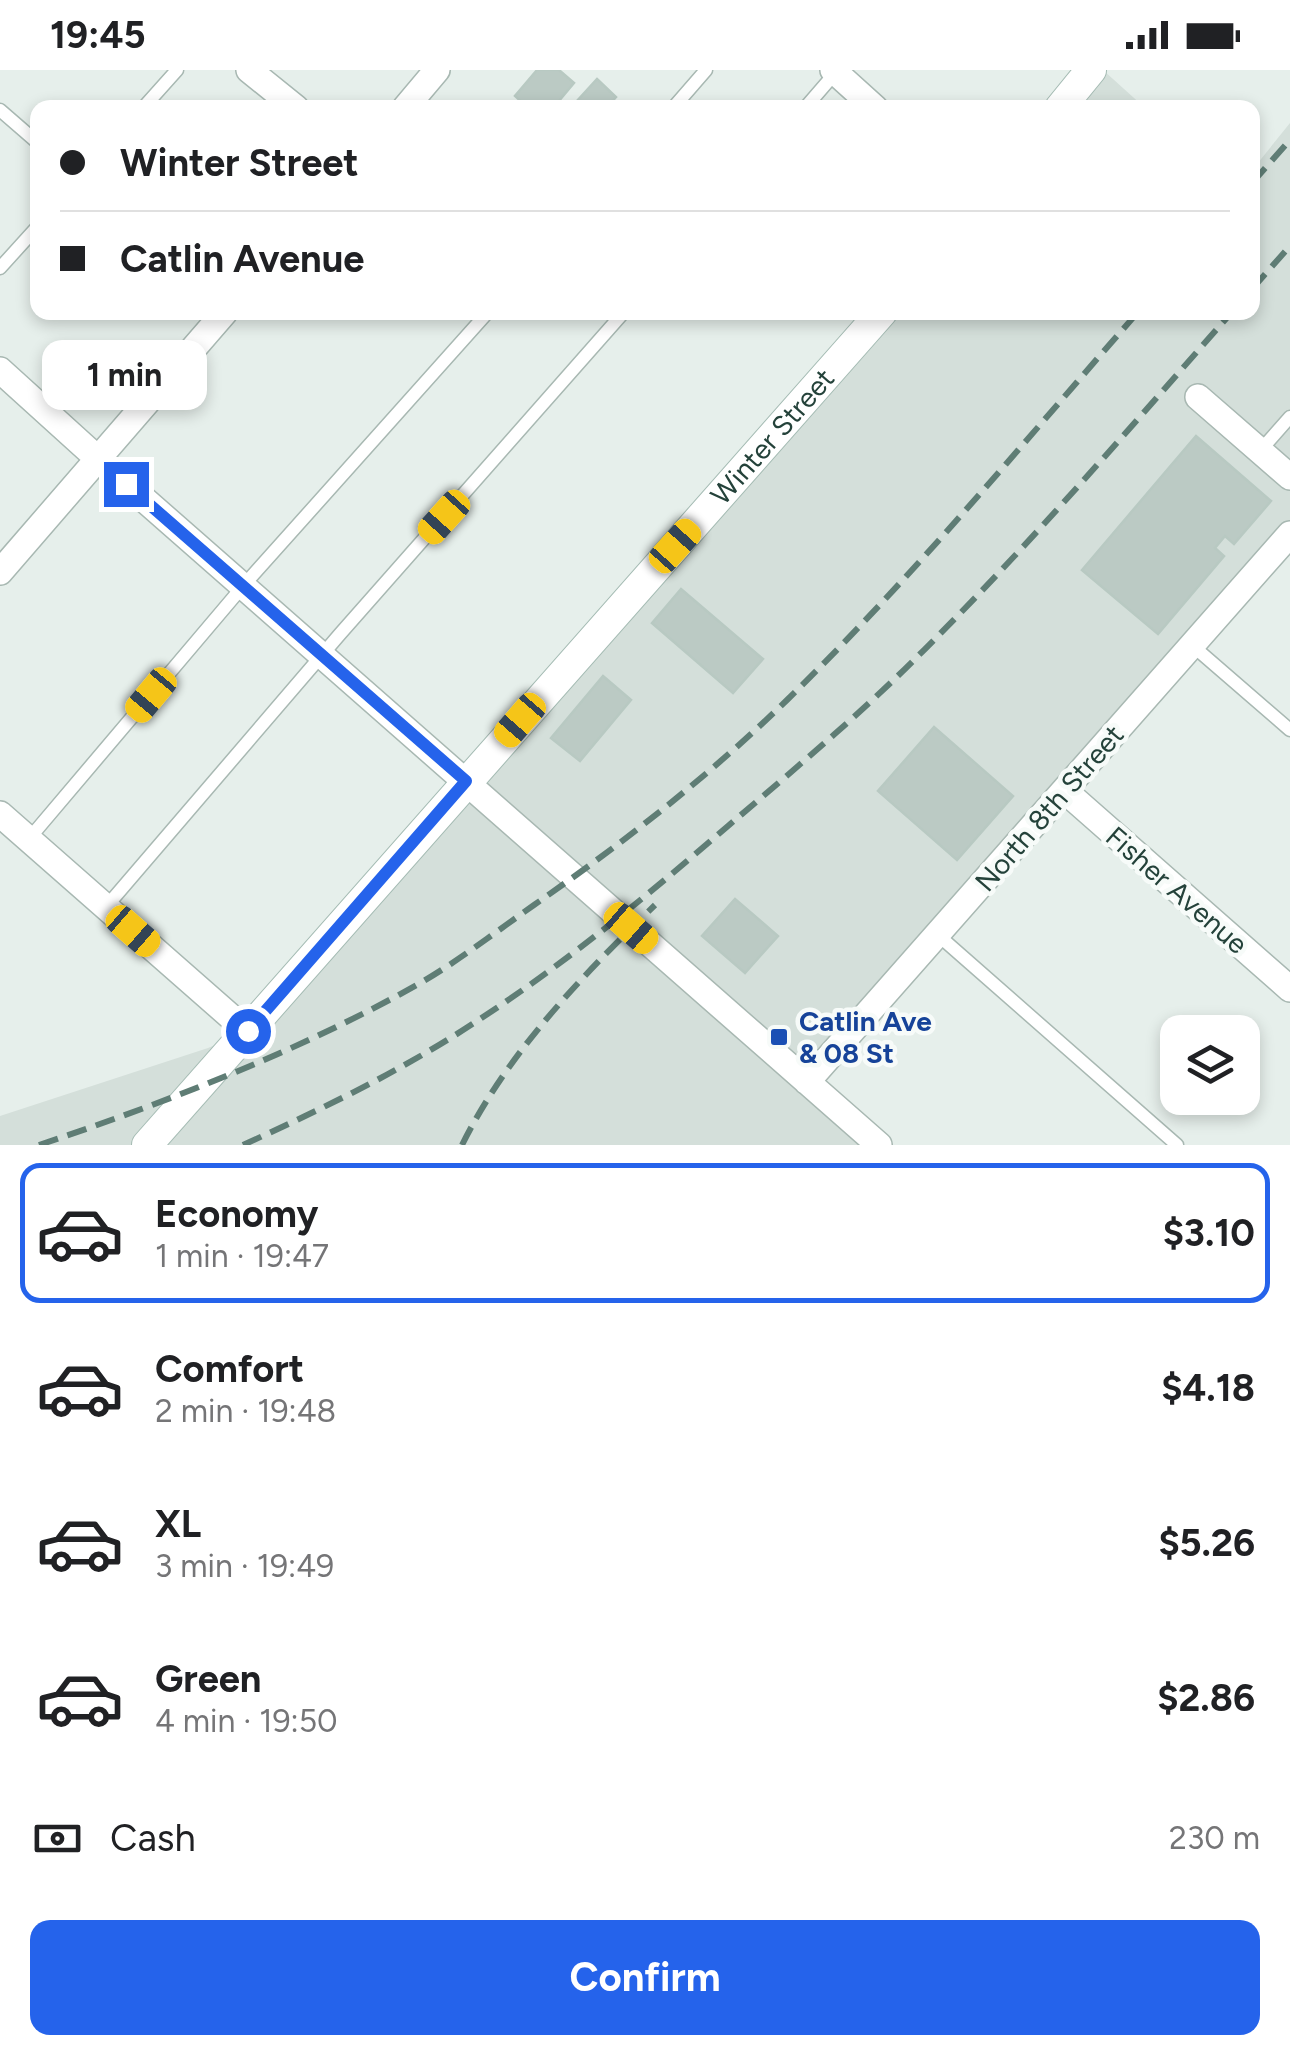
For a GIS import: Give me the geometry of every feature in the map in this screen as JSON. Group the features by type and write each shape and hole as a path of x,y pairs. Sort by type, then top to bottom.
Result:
{"street":[{"path":"248,70 286,100"},
{"path":"412,100 438,70"},
{"path":"1067,100 1092,70"},
{"path":"836,71 867,100"},
{"path":"0,572 218,320"},
{"name":"Winter Street","path":"147,1145 875,320"},
{"path":"0,370 879,1145"},
{"path":"1198,397 1290,477"},
{"name":"North 8th Street","path":"808,1082 1290,534"},
{"name":"Fisher Avenue","path":"1065,791 1290,990"},
{"path":"0,814 248,1031"}],"lane":[{"path":"150,100 177,70"},
{"path":"680,100 706,70"},
{"path":"812,100 836,71"},
{"path":"0,110 30,136"},
{"path":"0,268 30,235"},
{"path":"28,840 244,585 481,320"},
{"path":"106,907 617,320"},
{"path":"1260,451 1290,418"},
{"path":"1193,646 1290,730"},
{"path":"938,935 1178,1145"}],"shaded area":[{"path":"1103,70 1136,100 1069,100"},
{"path":"1290,123 1290,534 808,1081 879,1145 0,1145 0,1116 208,1048 248,1031 876,320 1260,320 1260,160"}],"building":[{"path":"537,70 559,70 574,83 560,100 519,100 515,96"},
{"path":"597,79 616,97 613,100 578,100"},
{"path":"1196,436 1271,501 1234,544 1225,536 1215,548 1224,556 1158,634 1082,570"},
{"path":"681,589 763,659 733,693 652,623"},
{"path":"603,676 631,700 580,761 551,738"},
{"path":"934,727 1013,796 957,860 878,791"},
{"path":"735,899 778,936 745,973 702,936"}],"railway":[{"path":"1260,174 1290,140"},
{"path":"1260,280 1290,246"},
{"path":"39,1145 235,1072 376,1007 465,954 633,833 727,755 833,654 1131,320"},
{"path":"243,1145 363,1088 449,1039 543,976 668,877 915,659 1037,532 1225,320"},
{"path":"462,1145 501,1078 548,1017 655,905"}],"place":[{"name":"Catlin Ave & 08 St","path":"779,1037"}],"route":[{"path":"126,484 466,781 248,1031"}]}
